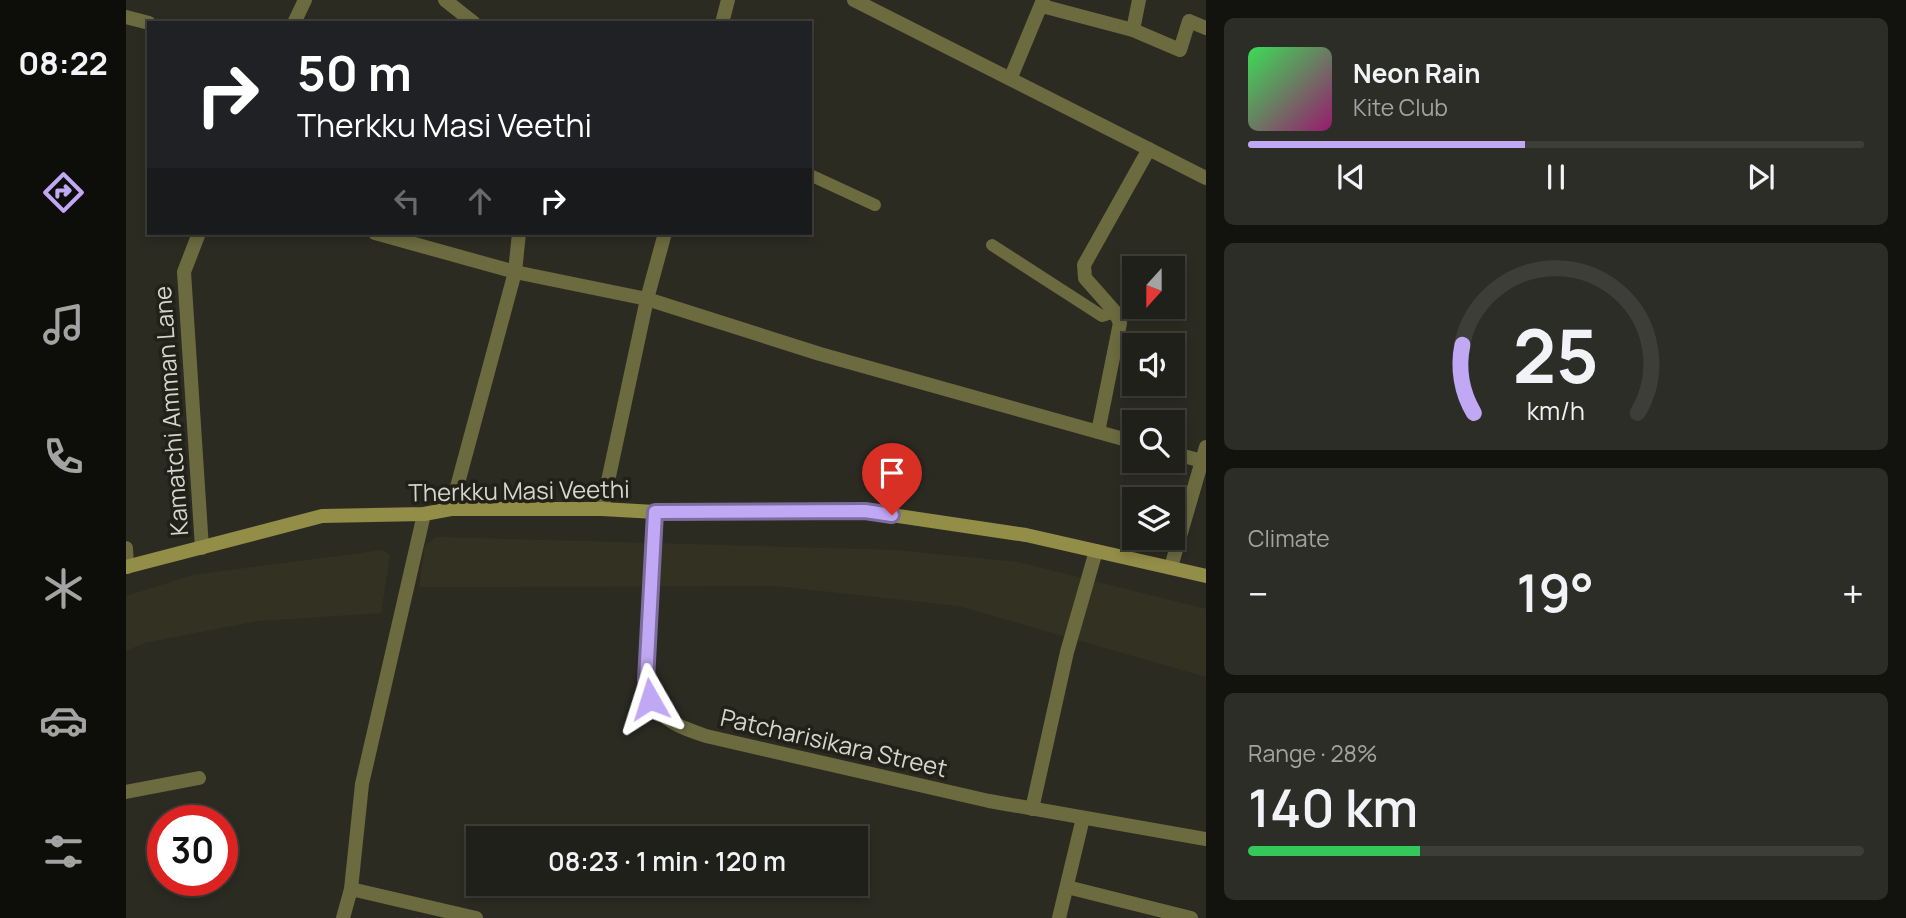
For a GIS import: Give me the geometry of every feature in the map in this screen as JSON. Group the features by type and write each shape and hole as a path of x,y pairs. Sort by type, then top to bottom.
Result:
{"main road":[{"name":"Therkku Masi Veethi","path":"126,567 322,516 424,514 451,509 865,511 1026,535 1206,576"}],"street":[{"path":"295,21 305,0"},
{"path":"445,0 471,21"},
{"path":"723,21 728,0"},
{"path":"854,0 1011,77 1206,178"},
{"path":"1133,30 1139,0"},
{"path":"1011,77 1042,3 1133,30 1180,50 1189,21 1206,28"},
{"path":"126,17 147,22"},
{"path":"1098,432 1120,337 1120,323 1115,312 1085,278 1084,265 1149,149"},
{"name":"Kamatchi Amman Lane","path":"198,235 184,272 202,548"},
{"path":"382,235 515,272 647,299 820,354 1122,439"},
{"path":"451,509 515,272 519,235"},
{"path":"602,509 647,299 664,235"},
{"path":"1171,567 1204,457 1185,455"},
{"name":"Patcharisikara Street","path":"655,512 646,680 650,699 669,722 706,736 1032,809 1206,839"},
{"path":"343,918 351,889 362,784 424,514"},
{"path":"126,548 126,567"},
{"path":"1032,809 1067,652 1096,551"},
{"path":"126,792 199,778"},
{"path":"1059,918 1083,818"},
{"path":"1067,887 1191,918"},
{"path":"351,889 476,918"}],"lane":[{"path":"812,176 875,205"},
{"path":"992,246 1102,316 1115,312"}],"shaded area":[{"path":"436,537 895,550 1018,562 1206,609 1206,677 959,606 776,586 419,587 425,546"},
{"path":"383,550 390,555 381,613 257,621 144,643 126,651 126,596 193,575"}],"route":[{"path":"650,699 646,680 655,512 865,511 892,515"}]}
